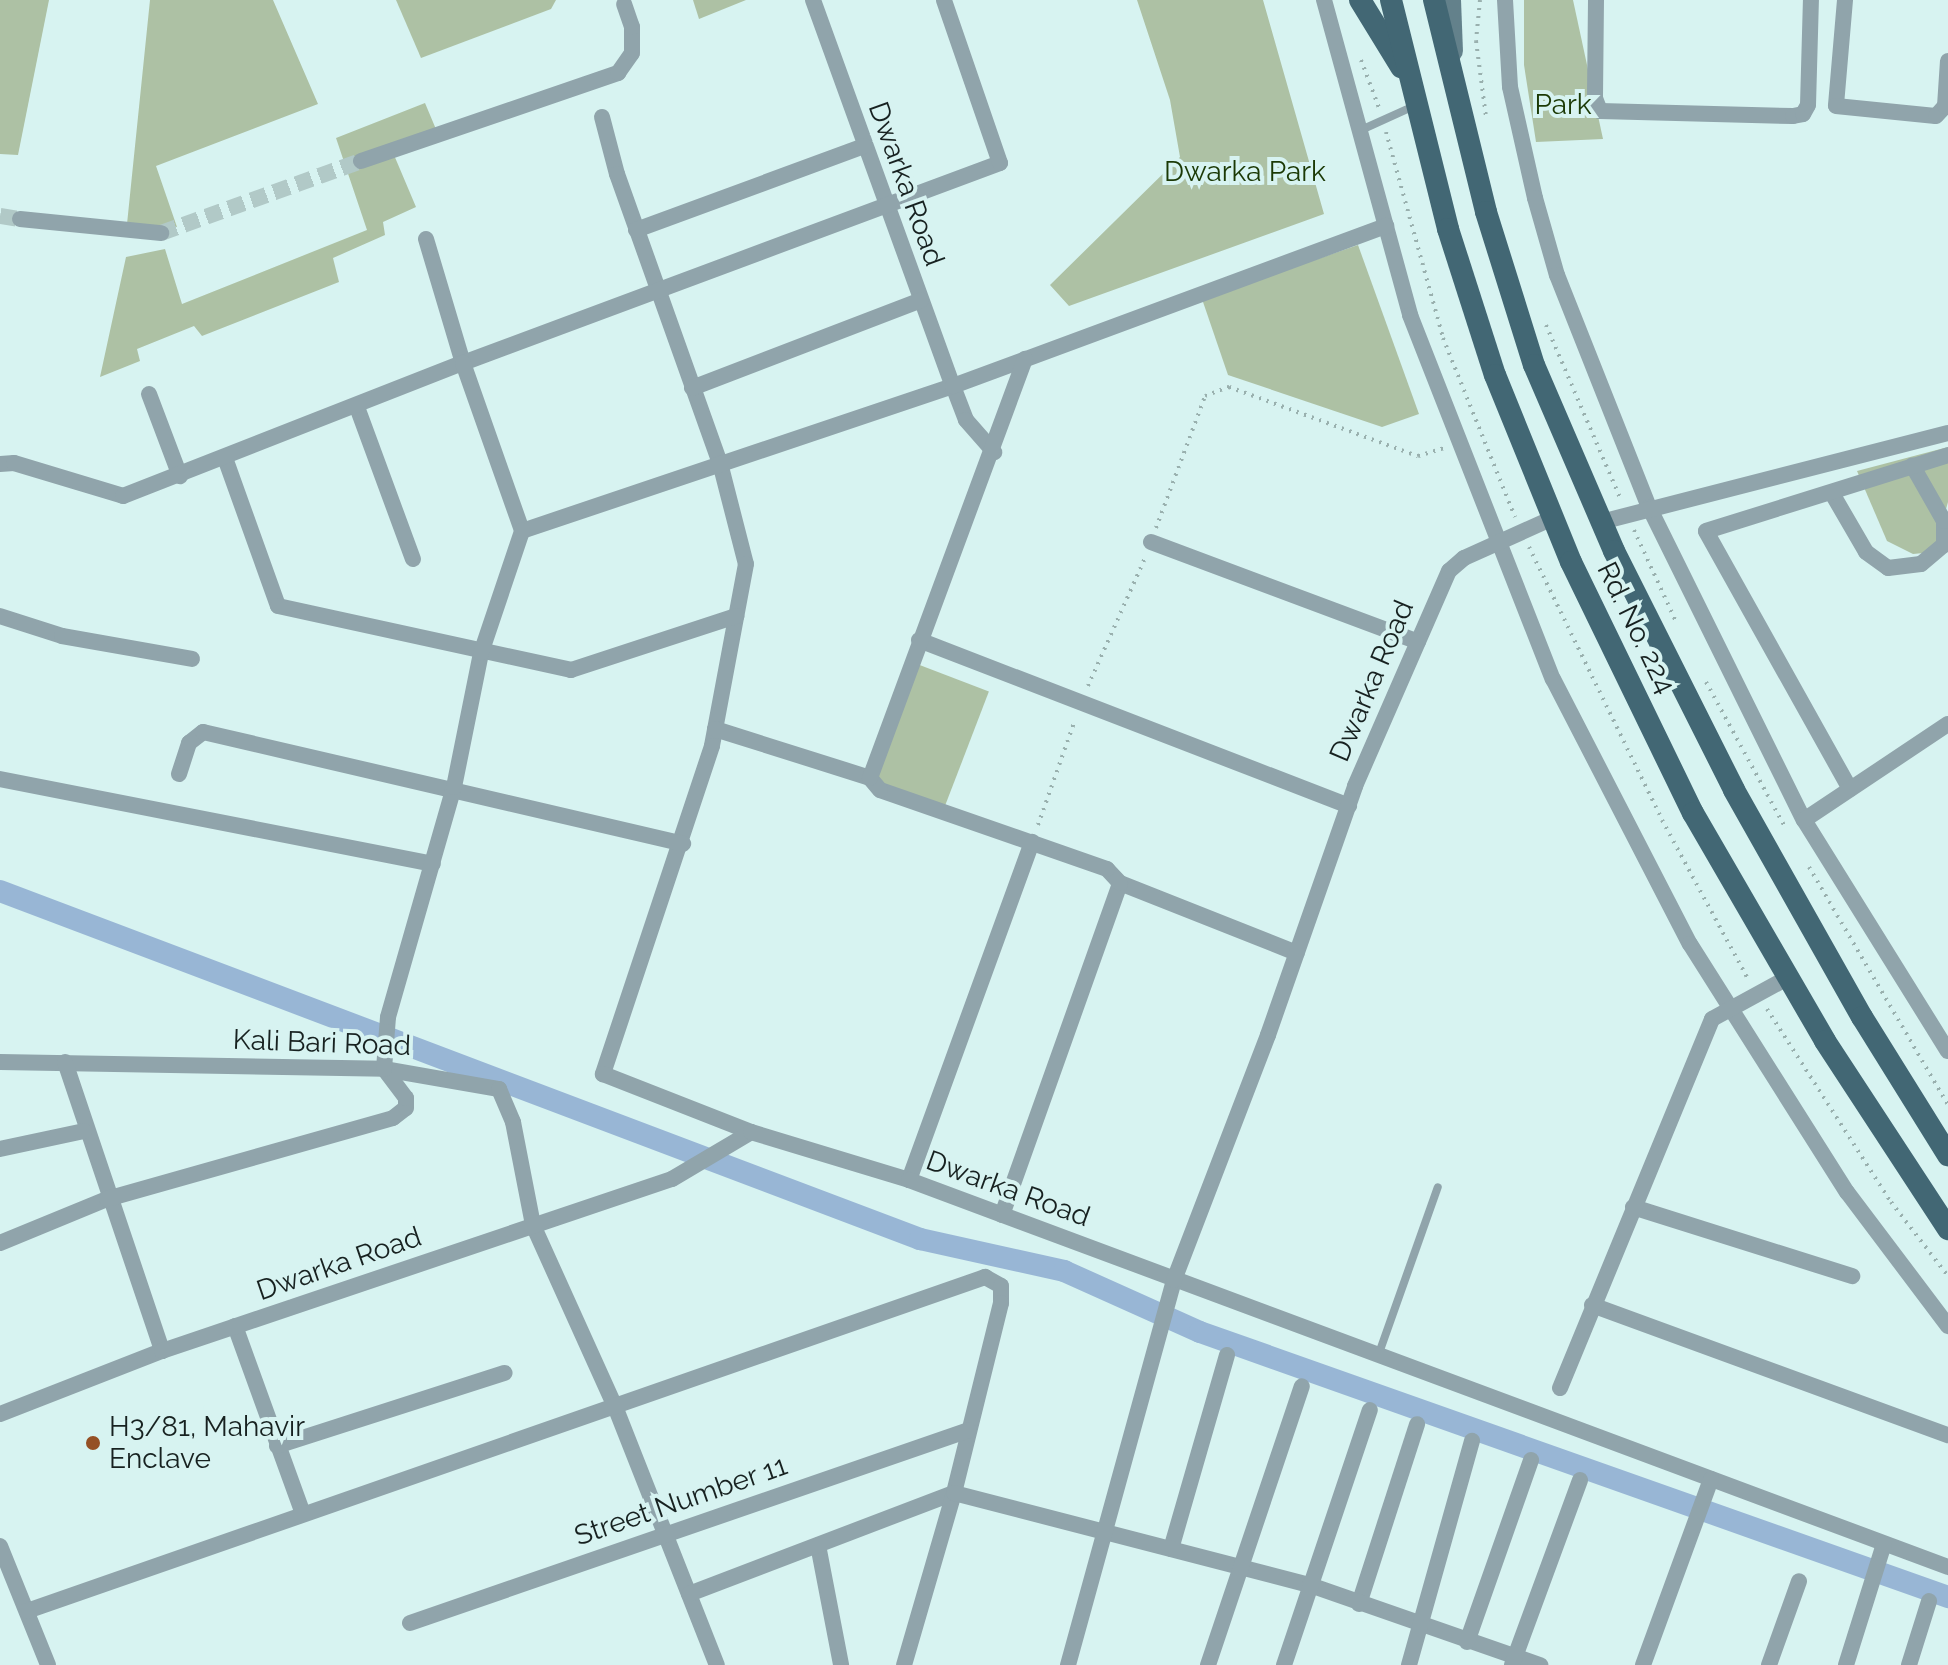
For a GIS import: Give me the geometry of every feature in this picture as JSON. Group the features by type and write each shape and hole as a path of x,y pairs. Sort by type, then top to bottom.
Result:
{"main road":[{"path":"1360,0 1417,98"},
{"name":"Rd. No. 224","path":"1391,0 1448,229 1495,375 1553,518 1693,813 1789,977 1948,1229"},
{"name":"Rd. No. 224","path":"1434,0 1486,212 1534,365 1601,522 1734,790 1862,1017 1948,1155"},
{"path":"1450,0 1454,81"}],"street":[{"name":"Dwarka Road","path":"813,0 885,206 966,420 994,452"},
{"path":"0,464 14,463 123,496 657,288 1000,163 944,0"},
{"path":"1324,0 1419,342 1553,679 1665,900 1847,1192 1948,1326"},
{"path":"1505,0 1510,87 1548,244 1649,507 1804,820 1948,1051"},
{"path":"1596,0 1595,98 1600,111 1793,116 1803,114 1808,105 1811,0"},
{"path":"1845,0 1836,106 1936,116 1945,106 1948,61"},
{"path":"361,161 618,73 632,53 632,27 624,4"},
{"path":"602,117 636,230 720,463 745,557 715,729 683,844 603,1074 751,1132"},
{"path":"636,230 864,146"},
{"path":"20,219 161,233"},
{"path":"522,531 953,386 1386,226"},
{"path":"0,1243 107,1199 393,1118 406,1108 406,1098 384,1069 383,1043 388,1017 454,787 481,653 522,531 463,363 426,239"},
{"path":"692,388 921,300"},
{"path":"870,778 919,640 994,452 1025,359"},
{"path":"149,394 180,476"},
{"path":"357,407 413,559"},
{"path":"1601,522 1649,507 1948,433"},
{"path":"1850,789 1706,531 1833,495 1948,455"},
{"path":"225,458 278,606 481,653 578,669 736,616"},
{"path":"1833,495 1866,552 1888,568 1921,564 1944,545 1944,521 1912,465"},
{"name":"Dwarka Road","path":"0,1414 162,1351 672,1179 720,1147 751,1132 909,1180 1174,1280 1349,806 1449,571 1553,518"},
{"path":"1151,542 1418,642"},
{"path":"0,616 62,636 192,659"},
{"path":"919,640 1349,806"},
{"path":"1804,820 1948,724"},
{"path":"715,729 870,778 880,790 1107,869 1120,883 1297,953"},
{"path":"179,774 189,743 203,732 454,787 683,844"},
{"path":"0,779 433,864"},
{"path":"909,1180 1032,842"},
{"path":"1002,1215 1120,883"},
{"path":"1560,1388 1712,1019 1789,977"},
{"name":"Kali Bari Road","path":"0,1062 384,1069 499,1089 513,1122 533,1225"},
{"path":"65,1062 84,1131 162,1351"},
{"path":"0,1149 84,1131"},
{"path":"1633,1207 1852,1276"},
{"path":"533,1225 616,1409 717,1665"},
{"path":"27,1611 616,1409 985,1277 995,1279 1002,1293 954,1493 904,1665"},
{"path":"1068,1665 1156,1335 1174,1280 1948,1567"},
{"path":"1592,1305 1948,1435"},
{"path":"235,1326 303,1514"},
{"path":"1171,1549 1227,1355"},
{"path":"277,1446 505,1373"},
{"path":"1208,1665 1302,1386"},
{"path":"1284,1665 1370,1410"},
{"path":"1359,1604 1417,1424"},
{"name":"Street Number 11","path":"410,1623 666,1532 969,1430"},
{"path":"1409,1665 1472,1441"},
{"path":"1467,1642 1531,1460"},
{"path":"1643,1665 1711,1479"},
{"path":"1512,1661 1580,1480"},
{"path":"689,1594 954,1493 1310,1585 1512,1661 1540,1665"},
{"path":"1846,1665 1884,1544"},
{"path":"818,1545 841,1665"},
{"path":"2,1555 48,1665"},
{"path":"1769,1665 1799,1581"},
{"path":"1909,1665 1929,1601"}],"lane":[{"path":"1361,130 1417,98"},
{"path":"1378,1356 1438,1187"}],"green space":[{"path":"0,0 49,0 18,155 0,154"},
{"path":"150,0 273,0 318,104 156,166 177,227 127,224"},
{"path":"396,0 556,0 551,9 421,58"},
{"path":"693,0 746,0 699,19"},
{"name":"Dwarka Park","path":"1137,0 1263,0 1324,214 1069,306 1050,285 1180,157 1170,100"},
{"name":"Park","path":"1524,0 1573,0 1603,139 1536,142 1524,65"},
{"path":"425,103 438,134 394,155 416,207 383,222 385,235 333,258 339,282 202,336 194,326 137,349 140,361 100,377 126,257 165,249 182,304 367,230 336,138"},
{"path":"1358,245 1419,414 1382,427 1228,375 1202,299"},
{"path":"1948,447 1948,502 1934,552 1913,554 1887,541 1857,471"},
{"path":"917,664 989,692 944,807 873,780"}],"waterway":[{"path":"0,891 920,1239 1064,1271 1200,1332 1948,1597"}],"tunnel":[{"path":"161,233 361,161"},
{"path":"0,216 20,219"}],"place":[{"name":"H3/81, Mahavir Enclave","path":"93,1443"}]}
